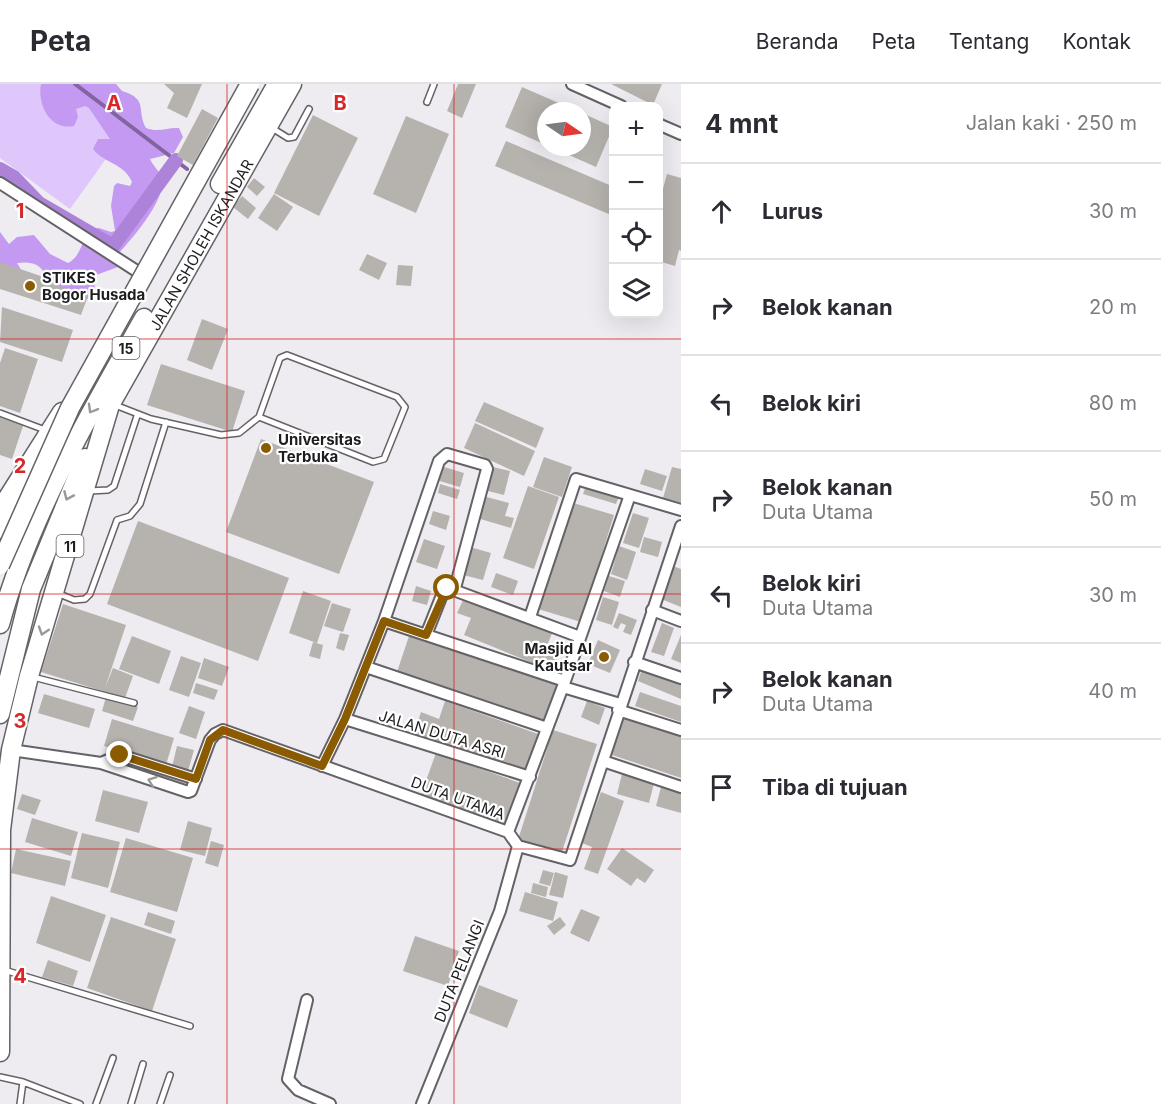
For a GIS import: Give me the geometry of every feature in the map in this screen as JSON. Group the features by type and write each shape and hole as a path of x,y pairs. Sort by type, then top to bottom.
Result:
{"highway":[{"name":"15","path":"0,565 70,408 250,84"},
{"name":"JALAN SHOLEH ISKANDAR","path":"0,510 146,277 259,84"},
{"name":"15","path":"0,624 35,527 86,420 277,84"},
{"name":"JALAN SHOLEH ISKANDAR","path":"0,714 31,589 58,520 110,404 292,84"},
{"name":"JALAN SHOLEH ISKANDAR","path":"0,1052 1,830 6,753 56,592 110,404"},
{"name":"JALAN SHOLEH ISKANDAR","path":"0,547 50,432"},
{"path":"0,529 28,480"},
{"path":"6,753 19,666 58,520"}],"street":[{"path":"572,84 612,102"},
{"path":"663,126 681,135"},
{"path":"0,183 146,277"},
{"path":"322,766 345,719 384,621 439,461 447,454 487,468 455,588"},
{"path":"530,617 575,480 580,478 681,510"},
{"path":"508,832 564,684 630,495"},
{"path":"518,846 570,860 652,610 676,563 681,526"},
{"path":"426,635 444,590 455,588 580,638"},
{"path":"652,610 681,621"},
{"path":"384,621 564,684 681,730"},
{"path":"634,662 681,678"},
{"path":"366,667 547,728"},
{"name":"JALAN DUTA ASRI","path":"345,719 530,777"},
{"name":"DUTA UTAMA","path":"196,779 210,740 223,730 508,832 518,846"},
{"path":"6,753 101,763 183,792 191,790 196,779 120,755 101,763"},
{"path":"603,761 681,787"},
{"name":"DUTA PELANGI","path":"422,1104 500,911 518,846"},
{"path":"307,1000 288,1079 298,1090 330,1104"}],"lane":[{"path":"427,102 434,84"},
{"path":"268,126 288,138 294,137 309,109"},
{"path":"110,404 137,416 231,435 239,433 259,417 280,358 287,355 398,397 405,407 384,459 379,462 373,462 259,417"},
{"path":"0,413 50,432"},
{"path":"86,491 108,490 114,486 137,416"},
{"path":"56,592 74,600 85,599 90,594 117,520 130,516 140,504 166,422"},
{"path":"29,676 134,703"},
{"path":"2,970 190,1026"},
{"path":"96,1104 113,1058"},
{"path":"130,1104 143,1064"},
{"path":"160,1104 170,1075"},
{"path":"0,1077 23,1082 80,1104"},
{"path":"23,1082 20,1102 28,1104"}],"shaded area":[{"path":"0,84 61,84 126,131 70,209 0,158"},
{"path":"41,84 116,84 122,91 139,101 146,128 155,130 179,128 183,137 174,153 150,159 162,179 159,197 147,219 119,253 118,267 96,275 93,279 96,292 86,300 59,289 38,266 26,262 17,263 23,273 0,277 0,232 9,244 17,237 34,235 50,254 68,263 79,252 92,229 115,231 111,206 114,186 117,183 130,186 132,182 124,171 93,149 98,139 110,139 89,108 85,106 76,109 78,117 74,126 58,124 52,120 43,107"}],"building":[{"path":"164,84 202,84 187,118 167,108 174,93"},
{"path":"458,84 476,84 462,118 447,111"},
{"path":"611,84 662,84 654,102 647,102"},
{"path":"522,87 556,102 537,102 537,141 505,127"},
{"path":"202,109 218,118 193,165 177,156"},
{"path":"313,115 358,138 319,216 274,193"},
{"path":"406,116 449,134 416,213 373,194"},
{"path":"591,117 609,125 609,136 596,167 571,156 591,156"},
{"path":"506,141 609,185 609,214 495,166"},
{"path":"667,174 681,178 681,251 679,250 675,266 663,262 663,189"},
{"path":"254,178 265,187 257,196 247,187"},
{"path":"274,194 293,207 277,231 258,218"},
{"path":"242,196 256,208 248,219 233,207"},
{"path":"367,254 387,263 379,280 359,270"},
{"name":"STIKES Bogor Husada","path":"0,262 55,281 54,284 88,296 81,315 0,289"},
{"path":"398,265 413,266 411,286 396,285"},
{"path":"2,307 73,330 62,362 0,342"},
{"path":"202,319 228,329 212,370 187,360"},
{"path":"5,348 38,359 20,413 0,406 0,363"},
{"path":"161,364 245,391 232,432 147,405"},
{"path":"484,402 544,428 536,448 475,421"},
{"path":"0,415 24,423 12,459 0,455"},
{"path":"475,423 535,451 524,476 464,448"},
{"path":"261,439 374,482 339,574 226,532"},
{"path":"544,457 572,467 562,497 533,487"},
{"path":"441,466 464,473 460,487 436,480"},
{"path":"493,467 510,471 504,495 488,491"},
{"path":"672,467 681,469 681,503 663,498"},
{"path":"645,469 667,476 662,491 640,484"},
{"path":"587,483 620,494 616,504 583,494"},
{"path":"440,484 460,490 457,499 438,493"},
{"path":"528,486 559,497 534,569 503,558"},
{"path":"483,496 509,503 505,516 514,518 511,528 477,518"},
{"path":"570,502 614,515 581,622 538,609"},
{"path":"433,511 450,516 446,530 429,524"},
{"path":"633,513 649,518 639,548 623,543"},
{"path":"138,521 289,578 258,661 107,604"},
{"path":"644,537 662,542 658,557 640,552"},
{"path":"424,539 445,546 437,569 416,562"},
{"path":"619,546 636,552 627,580 611,574"},
{"path":"470,547 491,553 483,580 463,575"},
{"path":"673,566 681,569 681,607 661,599"},
{"path":"496,573 518,581 513,595 491,587"},
{"path":"609,576 625,581 620,597 604,591"},
{"path":"416,586 431,591 427,605 412,601"},
{"path":"303,591 331,601 317,643 289,633"},
{"path":"465,596 553,631 546,648 559,654 552,671 464,635 471,618 457,613"},
{"path":"603,597 619,602 612,625 596,620"},
{"path":"332,603 351,609 343,632 324,626"},
{"path":"63,604 126,625 105,688 113,668 133,676 125,698 41,672"},
{"path":"619,613 637,620 631,635 623,632 626,625 621,623 618,629 613,627"},
{"path":"662,623 674,628 664,656 651,652"},
{"path":"340,633 349,635 344,651 336,648"},
{"path":"681,635 681,663 671,659"},
{"path":"132,636 171,651 159,684 119,669"},
{"path":"409,636 557,685 544,722 397,672"},
{"name":"Masjid Al Kautsar","path":"598,640 620,650 610,673 588,664"},
{"path":"313,642 323,645 320,659 309,656"},
{"path":"181,656 201,663 189,697 169,690"},
{"path":"204,658 229,667 222,686 198,678"},
{"path":"642,669 681,684 681,699 638,681"},
{"path":"196,683 218,690 214,700 193,693"},
{"path":"640,692 681,706 681,722 635,706"},
{"path":"44,694 95,709 89,728 38,713"},
{"path":"106,697 138,707 133,721 102,711"},
{"path":"445,701 538,734 524,773 414,734 421,712 439,719"},
{"path":"587,701 605,708 599,725 581,717"},
{"path":"189,706 205,712 196,739 179,733"},
{"path":"623,714 681,733 681,778 609,754"},
{"path":"112,719 174,738 166,765 104,746"},
{"path":"553,730 597,744 560,858 517,843"},
{"path":"177,746 194,750 188,771 172,767"},
{"path":"436,753 523,784 506,831 419,800"},
{"path":"622,774 654,783 649,803 617,794"},
{"path":"661,787 681,793 681,813 656,806"},
{"path":"103,790 148,802 139,833 95,821"},
{"path":"601,792 624,801 598,874 584,869 592,847 582,843"},
{"path":"22,794 41,800 35,815 17,809"},
{"path":"32,818 78,832 71,856 25,842"},
{"path":"188,821 212,828 205,856 180,850"},
{"path":"82,833 120,842 108,888 71,878"},
{"path":"126,838 193,858 177,912 110,892"},
{"path":"211,841 224,845 218,867 205,863"},
{"path":"622,848 654,870 645,883 637,878 631,886 607,869"},
{"path":"16,849 71,861 65,886 11,873"},
{"path":"543,870 554,873 550,886 539,883"},
{"path":"555,872 568,876 563,898 549,895"},
{"path":"533,883 548,887 546,897 531,893"},
{"path":"525,892 558,902 553,921 519,911"},
{"path":"51,896 106,915 90,962 36,943"},
{"path":"581,909 600,917 589,942 570,933"},
{"path":"148,912 175,921 171,934 144,925"},
{"path":"111,917 176,939 152,1011 87,988"},
{"path":"560,917 566,925 554,935 547,926"},
{"path":"415,936 459,951 448,986 403,971"},
{"path":"48,960 78,971 73,986 42,977"},
{"path":"479,985 518,1000 507,1028 469,1013"}],"waterway":[{"path":"75,84 187,169"},
{"path":"0,169 14,177 39,203 113,246 176,160"}],"place":[{"name":"STIKES Bogor Husada","path":"30,286"},
{"name":"Universitas Terbuka","path":"266,448"},
{"name":"Masjid Al Kautsar","path":"604,657"}],"route":[{"path":"120,755 196,779 210,740 223,730 322,766 345,719 384,621 426,635 444,590 447,588"}]}
